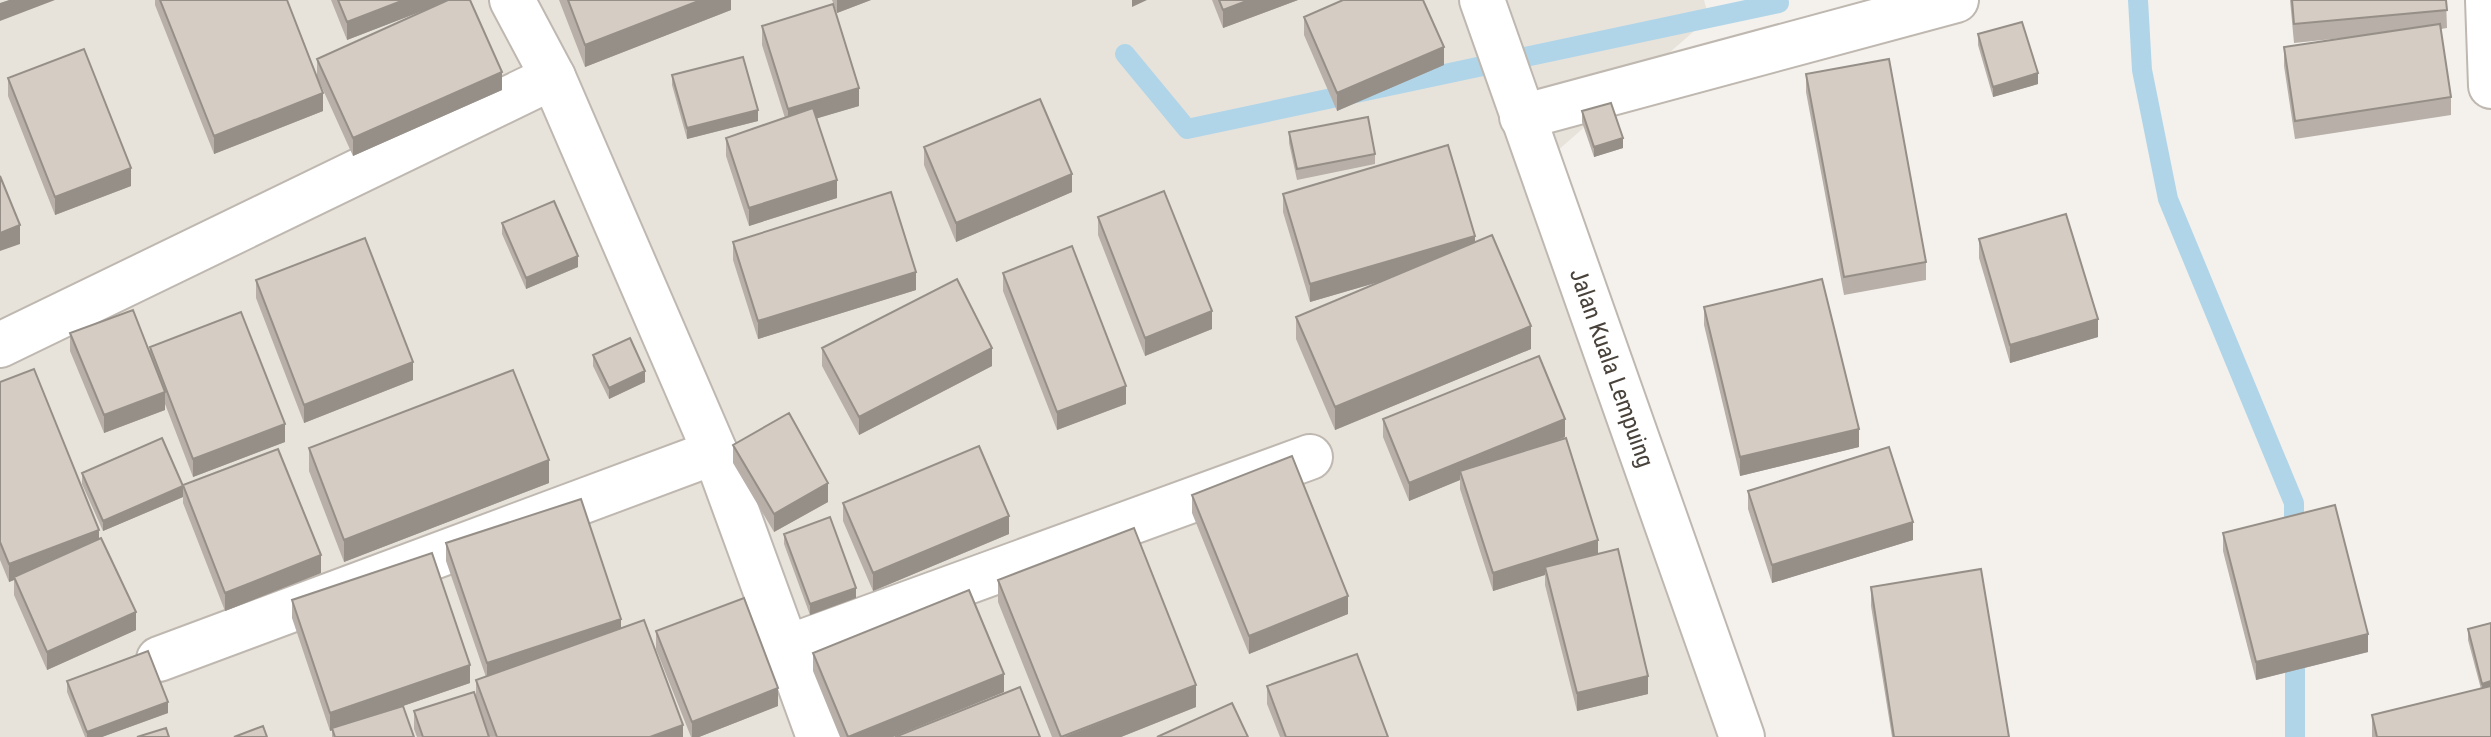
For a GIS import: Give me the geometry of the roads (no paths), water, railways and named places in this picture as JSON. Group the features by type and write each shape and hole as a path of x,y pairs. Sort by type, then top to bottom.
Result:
{"street":[{"path":"512,0 553,77 715,452 819,737"},
{"name":"Jalan Kuala Lempuing","path":"1482,0 1742,737"},
{"path":"1517,102 1956,0"},
{"path":"2488,0 2491,86"},
{"path":"0,345 553,77"},
{"path":"159,659 715,452"},
{"path":"786,648 1310,457"}],"waterway":[{"path":"1125,54 1187,129 1779,3 1777,0"},
{"path":"2138,0 2142,70 2168,199 2294,503 2294,541"},
{"path":"2295,645 2295,737"}]}
